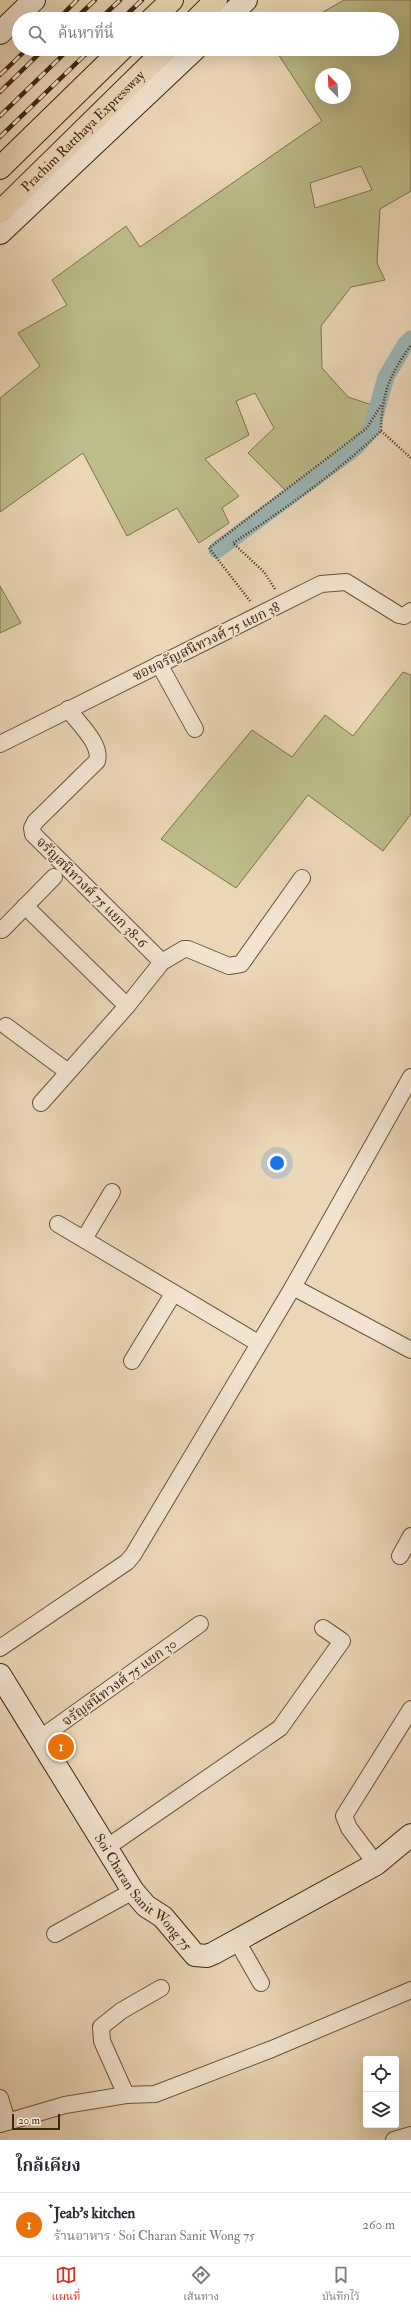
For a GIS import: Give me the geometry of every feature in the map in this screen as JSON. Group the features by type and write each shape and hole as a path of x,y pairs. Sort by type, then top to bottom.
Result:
{"highway":[{"path":"159,12 172,0"},
{"path":"204,12 216,0"},
{"path":"0,168 115,56"},
{"name":"Prachim Ratthaya Expressway","path":"0,212 159,56"}],"street":[{"path":"22,12 34,0"},
{"path":"233,12 246,0"},
{"path":"0,33 12,21"},
{"path":"0,233 188,56"},
{"name":"ซอยจรัญสนิทวงศ์ 75 แยก 38","path":"0,744 321,584 344,582 399,616 404,616 411,611"},
{"path":"160,664 195,729"},
{"name":"จรัญสนิทวงศ์ 75 แยก 38-6","path":"68,710 95,745 99,753 97,761 35,822 32,828 33,834 162,962"},
{"path":"2,930 54,877"},
{"path":"41,1103 127,1006 162,962 184,949 188,949 229,966 241,964 302,878"},
{"path":"25,906 127,1006"},
{"path":"6,1026 68,1072"},
{"path":"0,1648 126,1562 133,1555 258,1343 293,1287 411,1077"},
{"path":"84,1239 112,1192"},
{"path":"58,1224 173,1294 258,1343"},
{"path":"293,1287 411,1350"},
{"path":"132,1361 173,1294"},
{"path":"400,1556 411,1536"},
{"name":"จรัญสนิทวงศ์ 75 แยก 30","path":"39,1739 200,1624"},
{"path":"106,1848 280,1728 342,1641 323,1628"},
{"name":"Soi Charan Sanit Wong 75","path":"0,1675 133,1891 146,1906 162,1917 195,1955 207,1956 237,1941 376,1864 411,1835"},
{"path":"376,1864 348,1828 344,1816 411,1709"},
{"path":"55,1934 133,1891"},
{"path":"237,1941 261,1983"},
{"path":"126,2095 102,2041 101,2027 121,2010 161,1988"},
{"path":"0,2098 4,2123 65,2105 126,2095 155,2094 272,2049 411,1990"},
{"path":"394,2140 411,2135"}],"path":[{"path":"260,614 209,548 367,428 382,403 394,369 411,346"},
{"path":"275,590 264,572 233,543 273,517 351,459 381,431 382,403"},
{"path":"381,431 411,458"}],"shaded area":[{"path":"344,0 411,0 411,191 380,209 377,263 385,280 351,287 321,326 322,368 348,397 372,405 361,438 289,494 248,453 274,428 255,393 236,401 249,435 205,459 239,496 222,508 229,523 199,543 177,508 127,536 83,453 0,512 0,398 40,366 18,333 67,305 52,280 126,226 140,247 322,121 279,56 399,56 399,12 323,12","holes":["361,166 372,190 315,208 310,183"]},
{"path":"0,586 21,623 0,633"},
{"path":"403,672 411,675 411,814 383,851 308,795 236,888 161,839 252,730 292,757 325,715 353,736"}],"waterway":[{"path":"217,550 355,448 371,430 386,377 405,345 411,339"}],"railway":[{"path":"65,12 77,0"},
{"path":"82,12 95,0"},
{"path":"107,12 120,0"},
{"path":"129,12 142,0"},
{"path":"0,75 20,56"},
{"path":"0,92 37,56"},
{"path":"0,116 62,56"},
{"path":"0,137 84,56"}],"place":[{"name":"๋Jeab's kitchen","path":"61,1747"}]}
